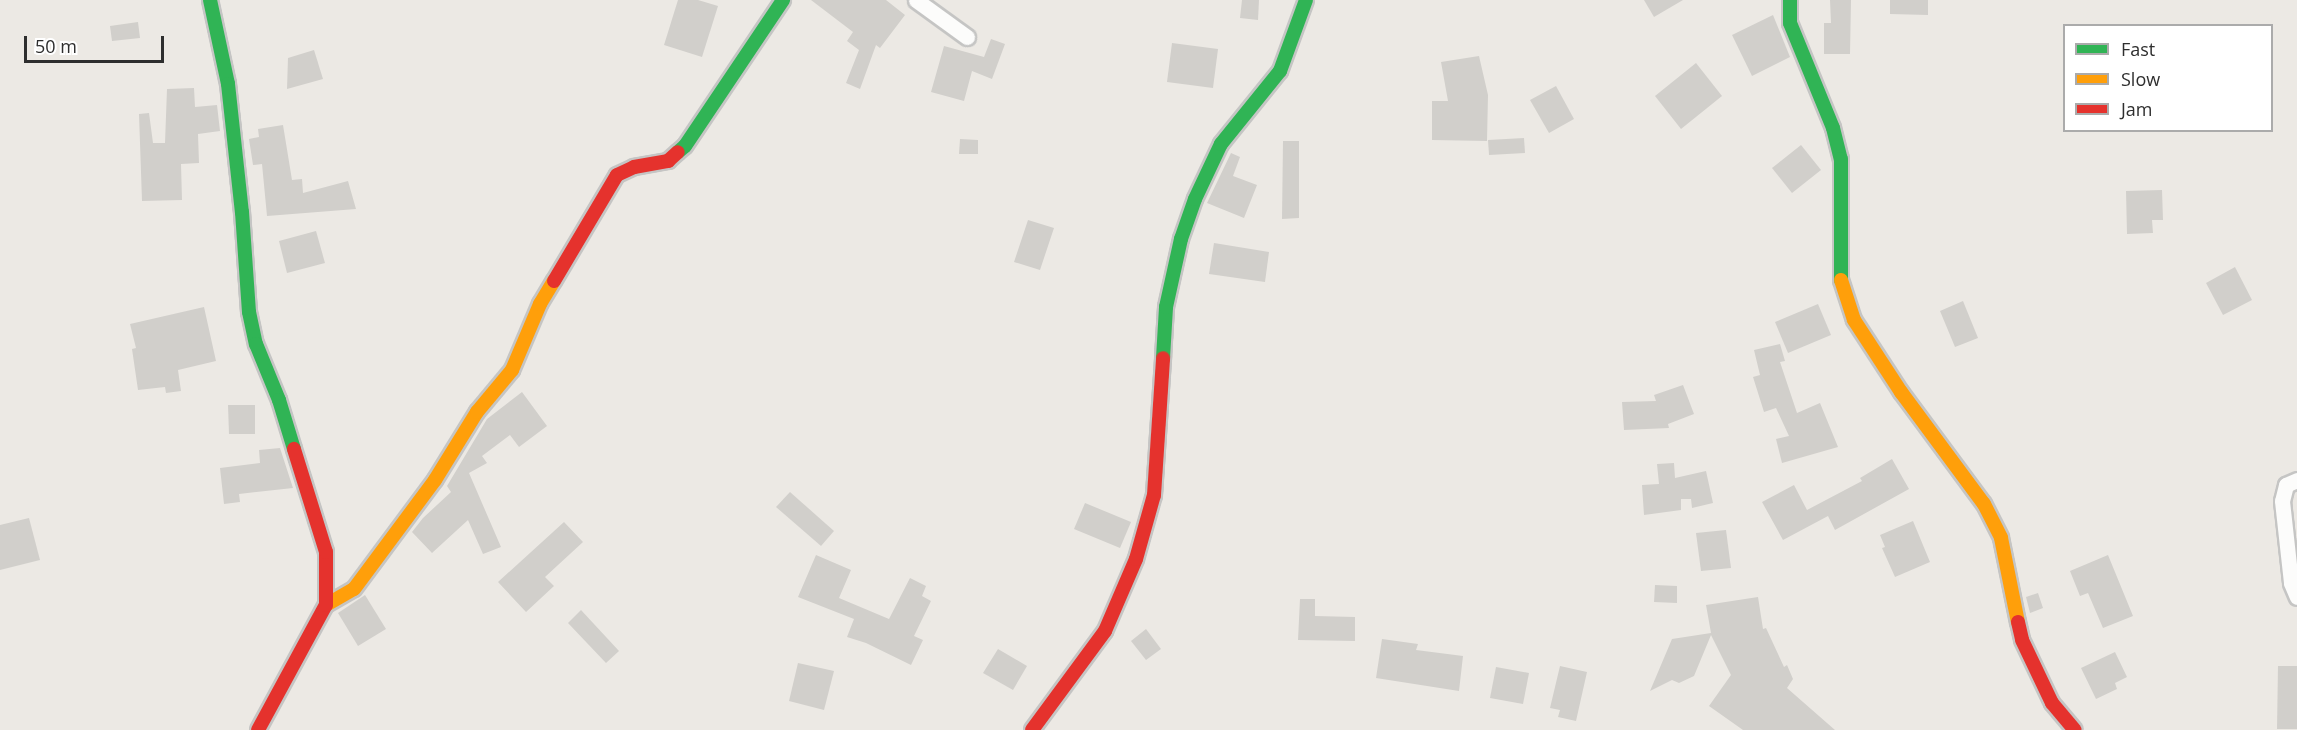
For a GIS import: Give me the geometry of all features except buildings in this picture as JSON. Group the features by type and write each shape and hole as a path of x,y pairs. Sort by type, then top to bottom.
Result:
{"street":[{"path":"210,0 228,84 242,212 249,312 256,344 279,400 326,552 326,605 258,730"},
{"path":"326,605 354,589 435,480 477,412 512,370 540,304 617,175 634,167 668,160 685,146 783,0"},
{"path":"916,0 967,37"},
{"path":"1032,730 1105,631 1136,559 1155,495 1166,307 1181,239 1195,199 1221,144 1280,71 1306,0"},
{"path":"1790,0 1790,23 1833,128 1841,159 1841,284 1854,320 1901,392 1984,504 2001,538 2022,640 2052,703 2075,730"},
{"path":"2297,480 2286,485 2282,501 2291,583 2297,597"}],"traffic: fast":[{"path":"210,0 228,84 242,212 249,312 256,344 279,400 294,449"},
{"path":"678,152 685,146 783,0"},
{"path":"1163,358 1166,307 1181,239 1195,199 1221,144 1280,71 1306,0"},
{"path":"1790,0 1790,23 1833,128 1841,159 1841,280"}],"traffic: slow":[{"path":"1841,280 1854,320 1901,392 1984,504 2001,538 2018,622"},
{"path":"326,605 354,589 435,480 477,412 512,370 540,304 554,281"}],"traffic: jam":[{"path":"554,281 617,175 634,167 668,161 678,152"},
{"path":"1032,730 1105,631 1136,559 1154,495 1163,358"},
{"path":"258,730 326,605 326,552 294,449"},
{"path":"2018,622 2022,640 2052,703 2075,730"}]}
